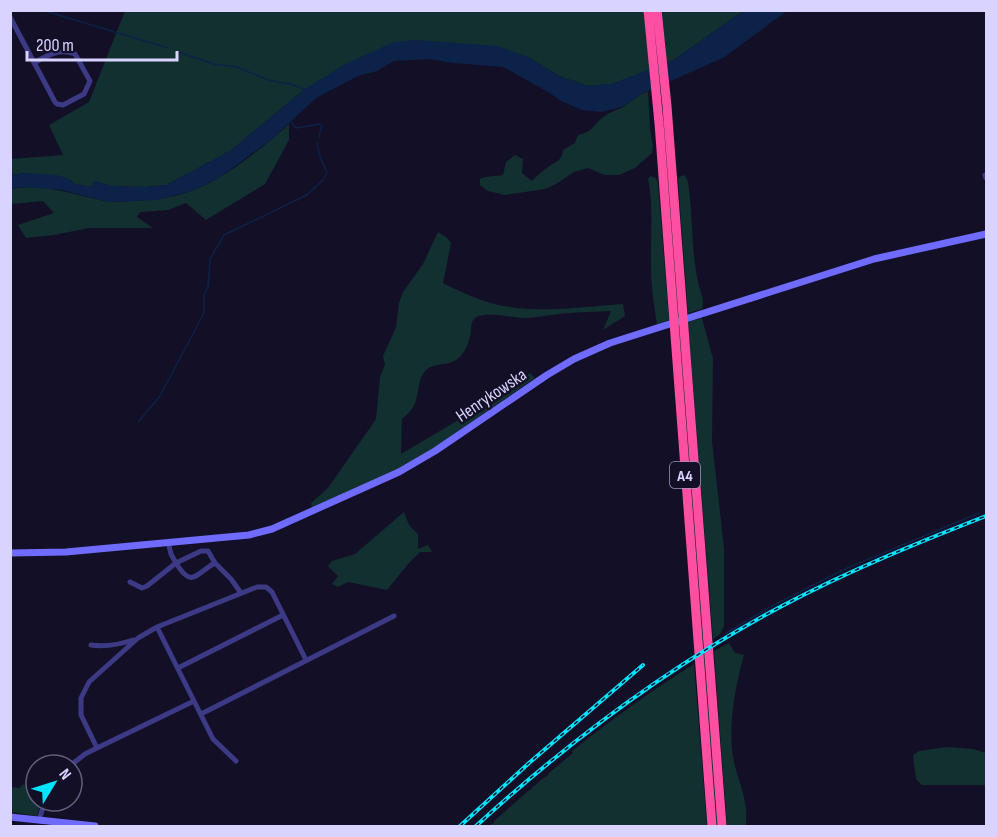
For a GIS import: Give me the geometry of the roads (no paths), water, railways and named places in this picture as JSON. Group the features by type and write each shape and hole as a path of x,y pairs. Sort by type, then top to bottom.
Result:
{"highway":[{"path":"648,10 660,78"},
{"path":"657,10 660,78"},
{"name":"A4","path":"660,78 712,826"},
{"name":"A4","path":"663,121 722,826"}],"main road":[{"name":"Henrykowska","path":"10,553 66,552 249,534 272,529 408,467 435,452 547,375 574,359 610,343 874,259 987,234"},
{"path":"10,817 95,826"}],"street":[{"path":"10,17 34,63 57,104 63,105 84,94 90,81 72,52 56,52 34,63"},
{"path":"168,542 171,554 181,572 189,578 193,578 215,562"},
{"path":"130,582 142,588 147,586 176,563 204,550 210,553 241,593"},
{"path":"97,748 81,715 81,698 89,682 138,638 156,627 241,593 258,587 266,587 272,592 306,660"},
{"path":"178,668 283,615"},
{"path":"201,714 394,616"},
{"path":"156,627 213,739 236,761"},
{"path":"91,645 104,647 118,645 138,638"},
{"path":"84,755 194,701"},
{"path":"39,820 41,813"}],"water":[{"path":"743,11 787,11 723,58 641,94 622,107 601,112 582,110 561,101 503,67 428,59 394,61 377,71 358,76 316,98 272,139 219,178 192,191 157,200 108,202 62,190 23,187 11,189 11,175 24,173 57,175 75,184 91,187 94,181 111,186 166,185 230,151 305,89 345,64 394,42 416,40 498,46 528,57 559,76 588,86 612,84 674,60"}],"waterway":[{"path":"42,10 168,48"},
{"path":"175,51 214,64 237,67 268,80 306,90"},
{"path":"291,122 296,128 320,124 322,126 319,136"},
{"path":"138,422 160,396 204,313 204,295 208,287 210,259 224,235 307,195 323,180 327,173 317,143"},
{"path":"726,633 770,607 847,568 979,513"}],"railway":[{"path":"476,826 584,735 660,679 700,653 782,606 857,569 986,516"},
{"path":"460,826 643,665"}]}
